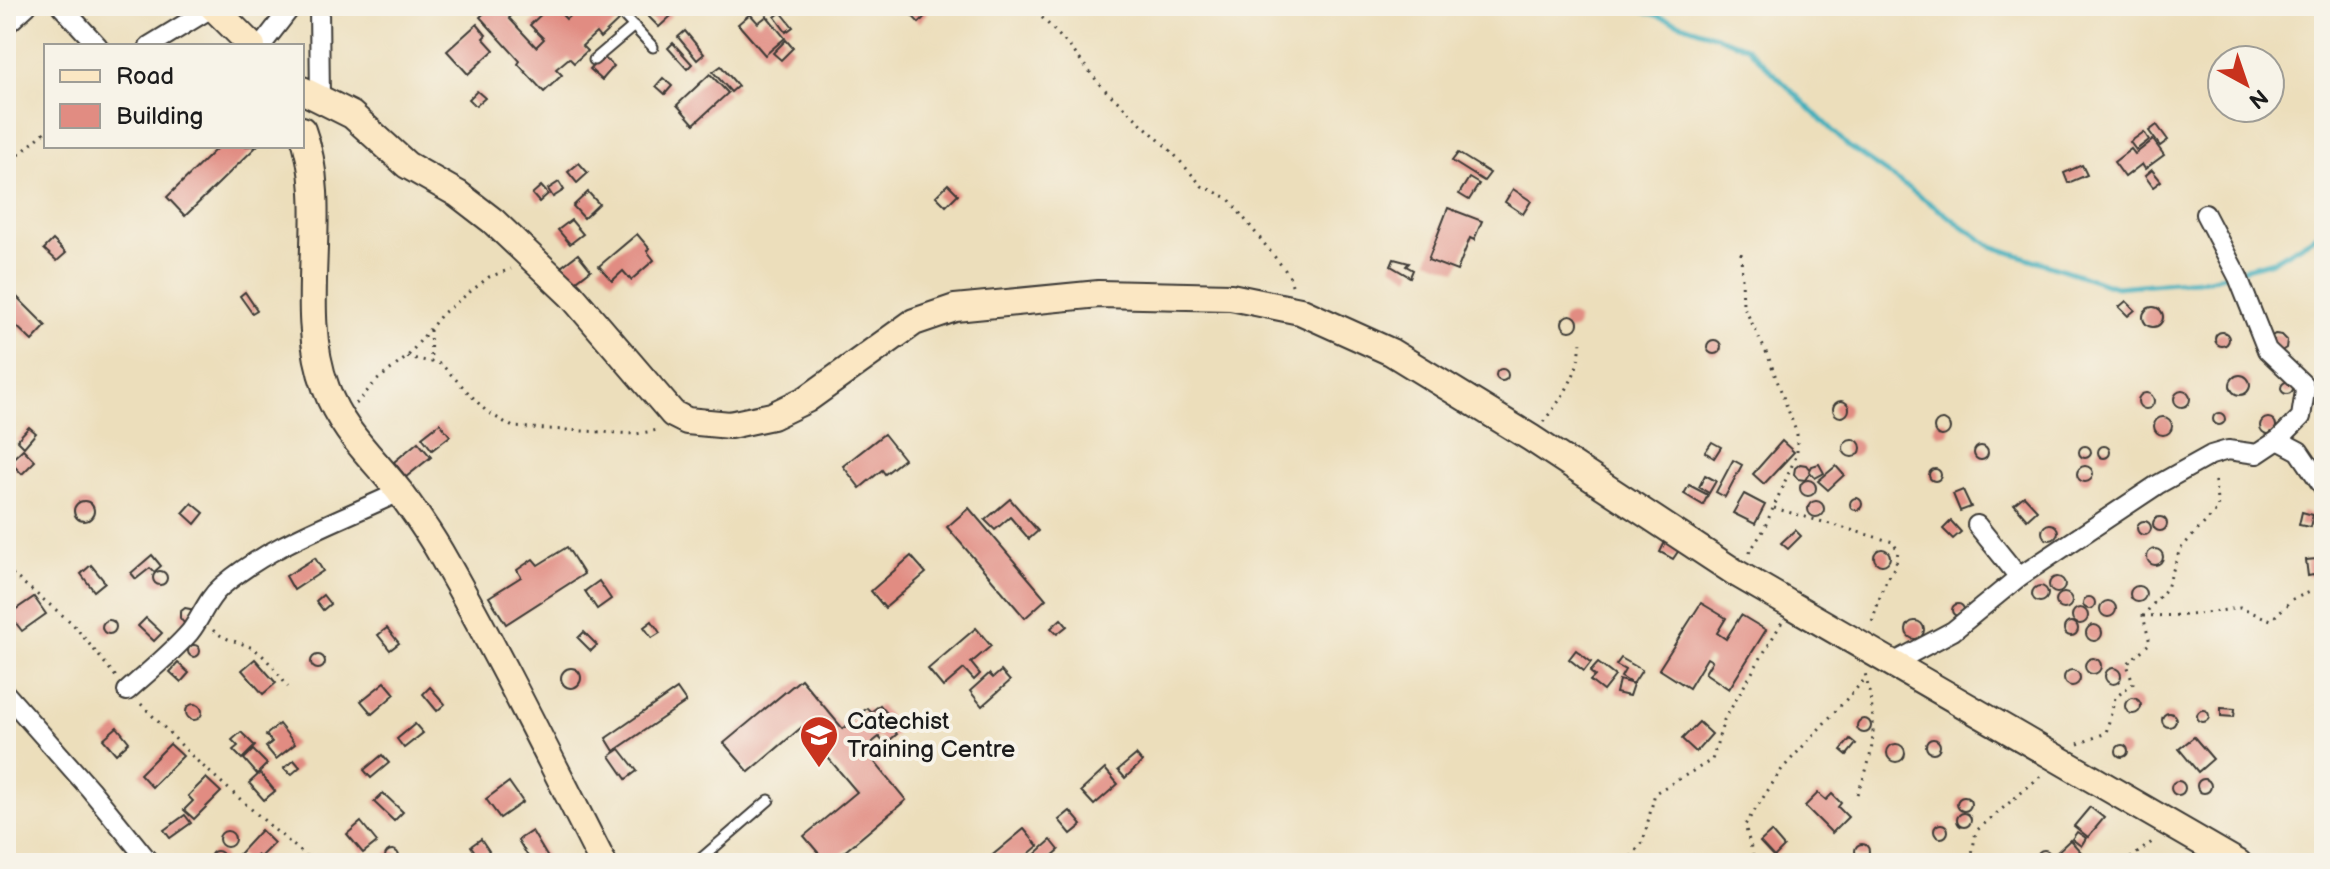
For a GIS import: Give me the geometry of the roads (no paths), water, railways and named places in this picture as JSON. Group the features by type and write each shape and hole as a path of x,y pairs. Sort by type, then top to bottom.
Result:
{"street":[{"path":"6,25 27,6"},
{"path":"61,6 96,44"},
{"path":"263,44 292,6"},
{"path":"319,6 311,95 352,115 407,165 458,194 493,221 571,295 673,414 687,421 730,425 772,416 807,399 914,322 955,308 1099,294 1231,297 1300,311 1391,352 1531,438 1736,573 2238,863"},
{"path":"152,44 213,7 250,44"},
{"path":"304,140 313,187 312,308 315,348 325,387 341,422 399,492 439,550 603,863"},
{"path":"2205,214 2234,269 2267,350 2303,384 2305,391 2299,451"},
{"path":"1891,664 1953,631 2019,577 2157,485 2211,455 2228,450 2257,454 2278,440 2301,417"},
{"path":"2278,440 2299,451 2324,488"},
{"path":"127,691 177,647 193,629 219,589 260,560 399,492"},
{"path":"1977,525 2019,577"},
{"path":"6,694 150,863"}],"lane":[{"path":"615,6 653,47"},
{"path":"594,60 634,26"},
{"path":"696,863 769,800"}],"waterway":[{"path":"1630,6 1747,47 1848,146 1991,246 2116,287 2210,279 2231,273"},
{"path":"2240,270 2273,261 2324,231"}],"place":[{"name":"Catechist Training Centre","path":"819,769"}]}
